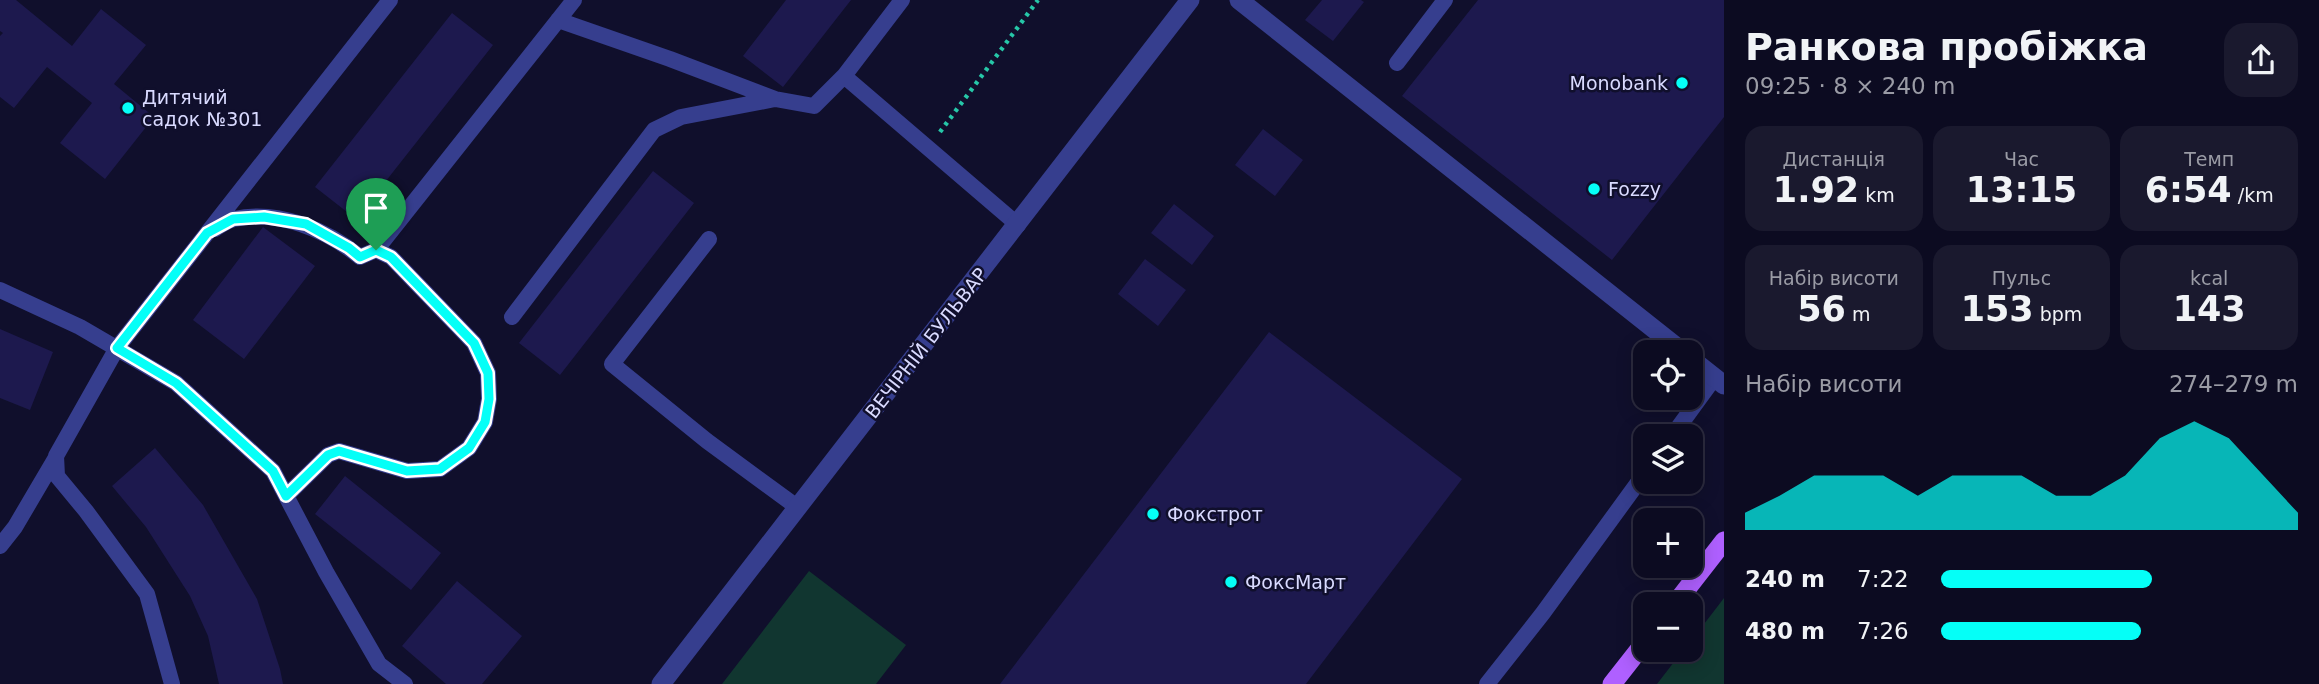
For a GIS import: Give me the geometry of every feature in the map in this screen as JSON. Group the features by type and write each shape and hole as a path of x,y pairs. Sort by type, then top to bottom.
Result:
{"main road":[{"path":"1684,592 1724,541"},
{"path":"1612,684 1633,657"}],"street":[{"name":"ВЕЧІРНІЙ БУЛЬВАР","path":"661,684 1190,0"},
{"path":"1239,0 1668,340"},
{"path":"1703,368 1719,381"}],"lane":[{"path":"0,546 15,527 117,348 390,0"},
{"path":"207,233 233,219 264,217 306,224 360,257 376,250 574,0"},
{"path":"558,20 775,99 814,106 844,76 902,0"},
{"path":"1397,63 1445,0"},
{"path":"844,76 1018,225"},
{"path":"512,317 654,130 681,117 775,99"},
{"path":"709,239 612,364 707,441 797,507"},
{"path":"286,496 328,455 339,451 407,471 440,469 469,448 485,422 489,399 488,373 474,343 391,257 376,250"},
{"path":"0,290 80,327 176,383 273,471 326,572 379,664 405,684"},
{"path":"1682,424 1719,381"},
{"path":"56,456 57,476 147,594 172,684"},
{"path":"1487,684 1543,613 1633,489"}],"path":[{"path":"929,147 1038,0"}],"green space":[{"path":"809,571 906,645 876,684 722,684"},
{"path":"1724,598 1724,684 1657,684 1674,662 1703,662 1703,625"}],"building":[{"path":"0,0 16,0 72,46 101,9 146,45 114,84 154,117 105,179 60,143 92,103 47,67 14,108 0,97 0,36 3,33 0,31"},
{"path":"786,0 851,0 783,87 743,56"},
{"path":"1322,0 1364,2 1333,41 1305,20"},
{"name":"Fozzy","path":"1478,0 1724,0 1724,117 1612,260 1402,96"},
{"path":"452,13 493,45 356,219 315,187"},
{"path":"1263,129 1303,160 1275,196 1235,165"},
{"path":"653,171 694,203 560,375 519,343"},
{"path":"1174,204 1214,236 1192,265 1151,233"},
{"path":"263,227 315,266 244,359 193,320"},
{"path":"1145,259 1186,290 1158,326 1118,294"},
{"path":"0,329 53,352 30,410 0,398"},
{"name":"ФоксМарт","path":"1269,332 1462,479 1306,684 1000,684"},
{"path":"155,448 203,505 257,599 283,684 219,684 208,636 190,596 146,527 112,486"},
{"path":"345,476 441,553 411,590 315,514"},
{"path":"457,581 522,636 482,684 446,684 402,646"}],"place":[{"name":"Monobank","path":"1682,83"},
{"name":"Дитячий садок №301","path":"128,108"},
{"name":"Fozzy","path":"1594,189"},
{"name":"Фокстрот","path":"1153,514"},
{"name":"ФоксМарт","path":"1231,582"}],"route":[{"path":"264,217 306,224 360,257 376,250 391,257 474,343 488,373 489,399 485,422 469,448 440,469 407,471 339,451 328,455 286,496 273,471 176,383 117,348 207,233 233,219 264,217"}]}
